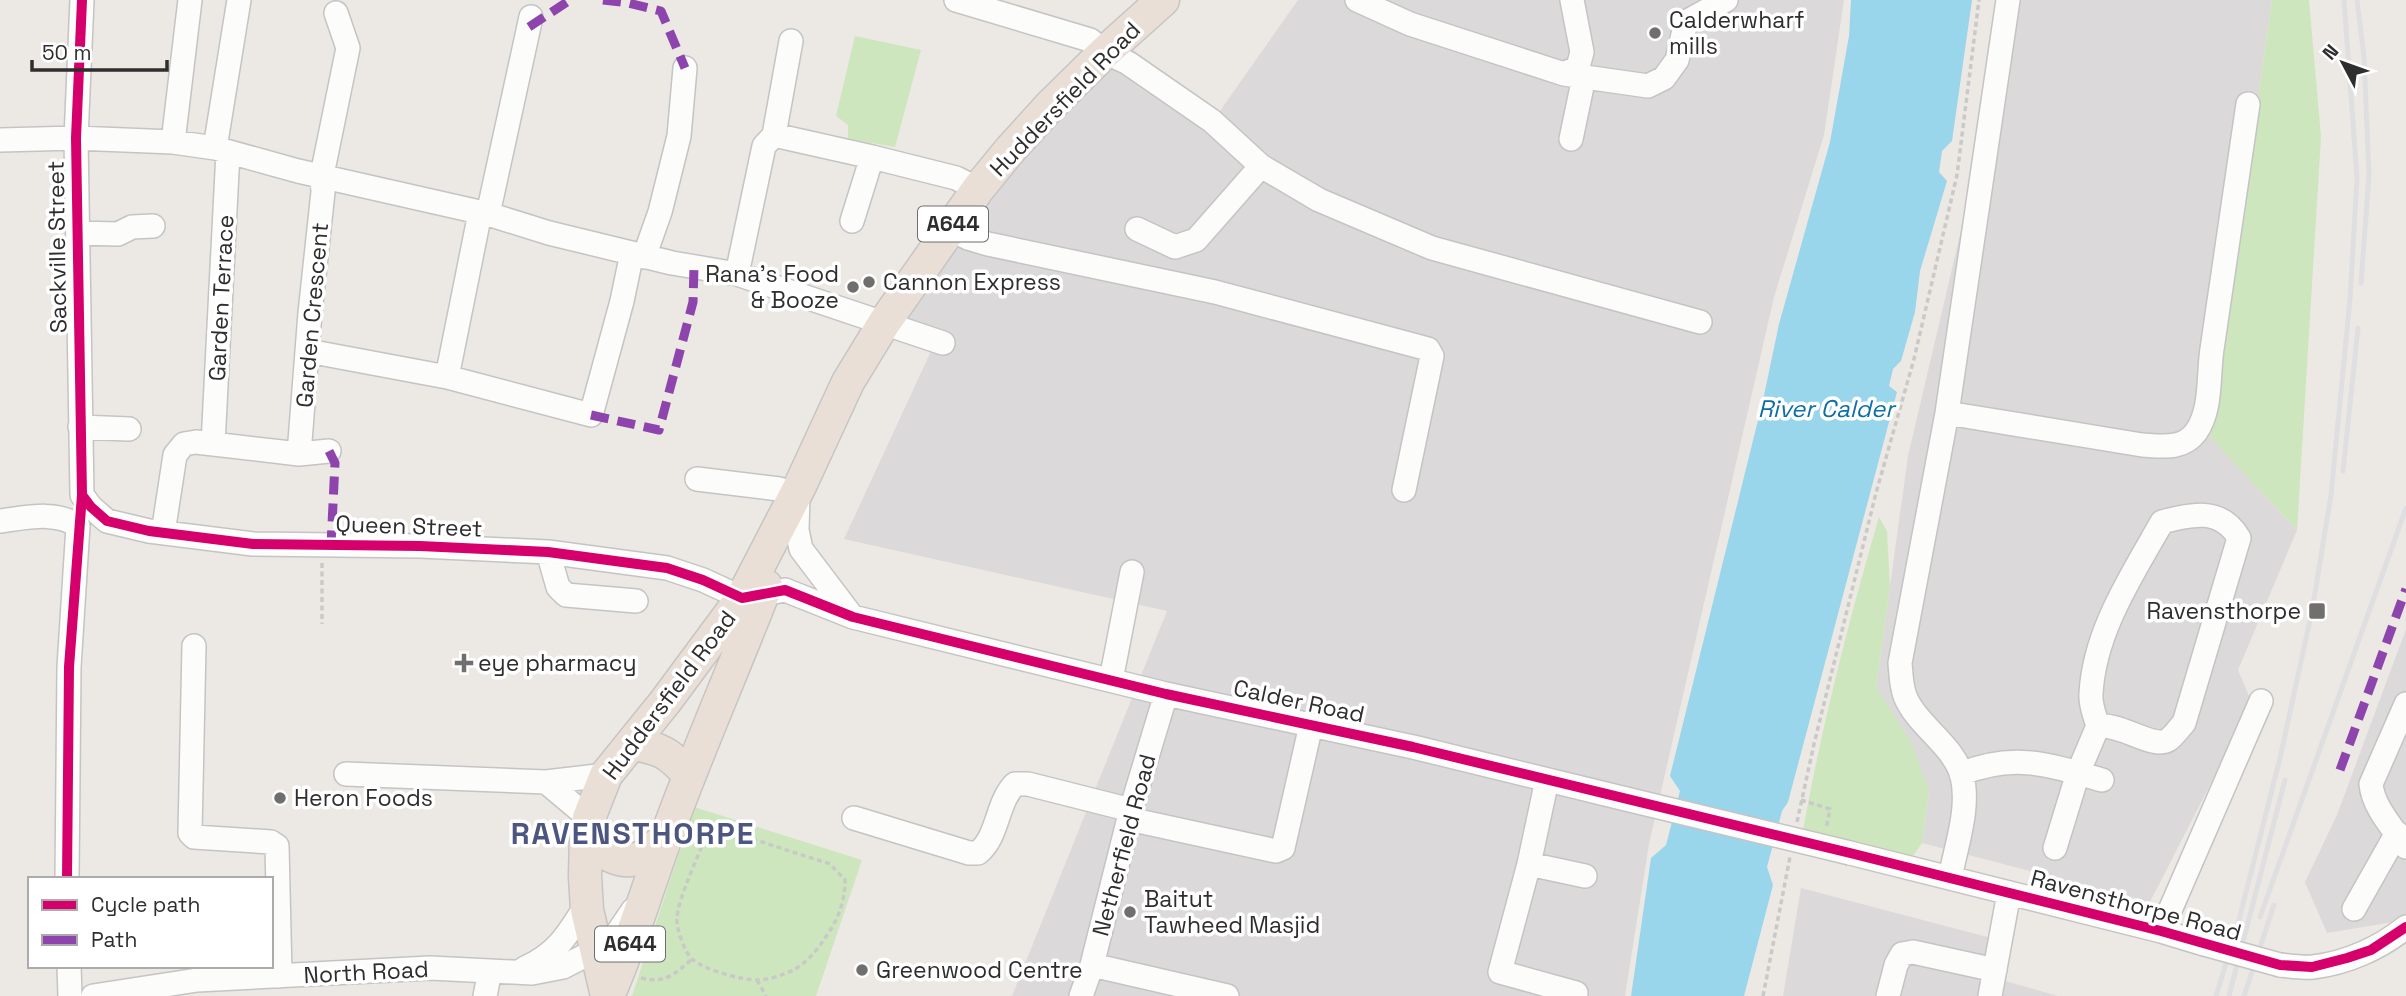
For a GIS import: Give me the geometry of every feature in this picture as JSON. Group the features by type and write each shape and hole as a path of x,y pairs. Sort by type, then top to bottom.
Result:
{"highway":[{"name":"Huddersfield Road","path":"611,988 631,942 665,839 712,718 752,596 788,526 797,491 848,382 884,323 978,189 1010,149 1105,52 1163,0"},
{"name":"Huddersfield Road","path":"611,988 597,949 587,904 587,827 606,775 752,596"},
{"path":"665,702 687,701 702,708 712,718"},
{"path":"631,744 656,747 673,756 689,775"},
{"path":"587,827 600,852 621,859 640,858 665,839"}],"street":[{"name":"Sackville Street","path":"82,0 76,138 82,495"},
{"path":"173,142 190,0"},
{"name":"Garden Terrace","path":"214,444 222,150 239,0"},
{"path":"956,0 1090,40 1212,121 1261,166 1319,200 1432,248 1700,322"},
{"path":"1357,0 1410,24 1574,76 1648,86 1664,78 1677,60 1686,22 1726,0"},
{"path":"1571,139 1574,76 1582,52 1572,0"},
{"path":"1950,878 1965,801 1961,774 1950,755 1916,715 1906,697 1900,663 1947,413 2008,0"},
{"name":"Garden Crescent","path":"299,454 323,192 322,175 348,48 337,13"},
{"path":"447,377 531,17"},
{"path":"737,274 765,146 774,135 791,41"},
{"path":"308,351 447,377 591,415 622,302 638,255 660,212 680,136 685,68"},
{"path":"1947,413 2142,445 2175,446 2188,441 2197,431 2206,411 2211,356 2248,104"},
{"path":"774,135 956,178 978,189"},
{"path":"0,140 76,138 173,142 222,150 638,255 737,274 943,343"},
{"path":"852,221 872,157"},
{"path":"1137,229 1175,247 1196,240 1261,166"},
{"path":"78,233 118,234 132,227 153,226"},
{"path":"950,229 988,244 1215,292 1428,349 1432,356 1404,490"},
{"path":"80,427 129,429"},
{"path":"163,533 175,455 184,444 196,442 299,454 330,451"},
{"path":"697,479 797,491 797,530 801,549 853,617"},
{"name":"Queen Street","path":"82,495 107,521 163,533 253,544 420,546 548,552 667,568 752,596"},
{"path":"2055,848 2078,773 2098,726 2091,698 2094,671 2105,632 2121,595 2162,522 2191,514 2218,518 2233,528 2239,538 2184,723 2168,740 2156,743 2108,724 2098,726"},
{"path":"0,521 46,516 61,518 78,526 69,667 67,877"},
{"path":"548,552 558,587 566,595 636,601"},
{"path":"1111,680 1132,572"},
{"name":"Calder Road","path":"752,596 785,590 853,617 1167,694 1311,725 1850,853"},
{"path":"194,646 190,833 194,838 271,842 277,846 281,976"},
{"name":"Netherfield Road","path":"1081,996 1130,815 1167,694"},
{"path":"2161,931 2261,701"},
{"path":"2354,909 2401,840 2372,795 2371,784 2406,704"},
{"path":"854,818 969,853 978,853 986,846 1006,793 1015,784 1028,784 1130,815 1276,851 1283,848 1311,725"},
{"path":"1961,774 1981,766 2022,761 2102,780"},
{"path":"346,774 546,782 606,775"},
{"path":"1547,780 1529,864 1500,972 1576,993 1575,996"},
{"path":"546,782 587,827"},
{"name":"Ravensthorpe Road","path":"1850,853 2161,931 2280,965 2312,967 2347,958 2371,950 2406,927"},
{"path":"1529,864 1585,876"},
{"name":"North Road","path":"93,996 197,980 430,968 533,973 563,967 597,949 618,932 648,891"},
{"path":"1995,995 1995,970 2009,893"},
{"name":"North Road","path":"515,972 544,959 566,937 587,904"},
{"path":"1888,996 1896,965 1902,954 1913,952 1995,970"},
{"path":"1091,965 1214,995"},
{"path":"69,968 70,996"},
{"path":"485,996 490,971"}],"path":[{"path":"1796,825 1876,493 1914,359 1957,175 1979,0"},
{"path":"322,624 322,559 331,545"},
{"path":"1801,800 1830,809 1823,847"},
{"path":"727,831 830,864 845,880 845,898 832,927 816,951 801,966 783,975 757,980 732,975 692,959 681,939 677,919 685,890 708,833 727,831"},
{"path":"1763,996 1791,851"},
{"path":"611,988 674,975 692,959"},
{"path":"757,980 766,996"}],"shaded area":[{"path":"1298,0 1844,0 1824,135 1774,297 1649,844 1625,996 1012,996 1167,611 844,539 933,347 892,321 981,195 1123,43 1220,111"},
{"path":"2000,0 2272,0 2210,437 2297,530 2238,670 2252,703 2150,902 1922,843 1929,790 1876,687 1908,456 1975,171"},
{"path":"2406,629 2406,920 2327,933 2305,882 2337,815"},
{"path":"1801,888 2010,943 2002,980 2058,996 1783,996"}],"green space":[{"path":"2272,0 2309,0 2321,137 2297,530 2210,437"},
{"path":"855,36 921,50 895,147 848,139 848,125 836,116"},
{"path":"1879,517 1887,531 1890,586 1876,687 1911,742 1929,790 1922,843 1913,856 1852,845 1803,830 1837,673"},
{"path":"694,807 862,860 816,996 632,996"}],"water":[{"name":"River Calder","path":"1851,0 1972,0 1952,141 1942,151 1939,172 1947,181 1920,271 1915,312 1901,361 1893,369 1889,386 1897,392 1788,802 1782,811 1767,867 1773,885 1744,996 1631,996 1651,858 1666,845 1680,791 1670,776 1763,400 1779,324 1830,142 1849,36"}],"railway":[{"path":"2216,996 2238,924 2280,758 2312,611 2331,495 2350,299 2357,178 2344,0"},
{"path":"2357,0 2364,57 2369,175 2361,283"},
{"path":"2343,471 2358,328"},
{"path":"2260,917 2406,508"},
{"path":"2229,996 2285,780"},
{"path":"2244,996 2274,905"}],"marked path":[{"path":"529,27 570,0"},
{"path":"603,0 661,11 685,68"},
{"path":"591,415 659,430 693,302 694,267"},
{"path":"329,451 335,463 331,545"},
{"path":"2340,770 2406,589"}],"cycle path":[{"path":"67,877 69,667 82,495 76,138 82,0"},
{"path":"82,495 107,521 149,531 253,544 420,546 548,552 667,568 703,580 742,598 785,590 853,617 1166,694 1413,747 1850,853 2161,931 2280,965 2312,967 2347,958 2371,950 2406,927"}],"place":[{"name":"Calderwharf mills","path":"1655,33"},
{"name":"Cannon Express","path":"869,282"},
{"name":"Rana's Food & Booze","path":"853,287"},
{"name":"Ravensthorpe","path":"2317,611"},
{"name":"eye pharmacy","path":"464,663"},
{"name":"Heron Foods","path":"280,798"},
{"name":"Baitut Tawheed Masjid","path":"1130,912"},
{"name":"Greenwood Centre","path":"862,970"}],"district":[{"name":"RAVENSTHORPE","path":"633,834"}]}
